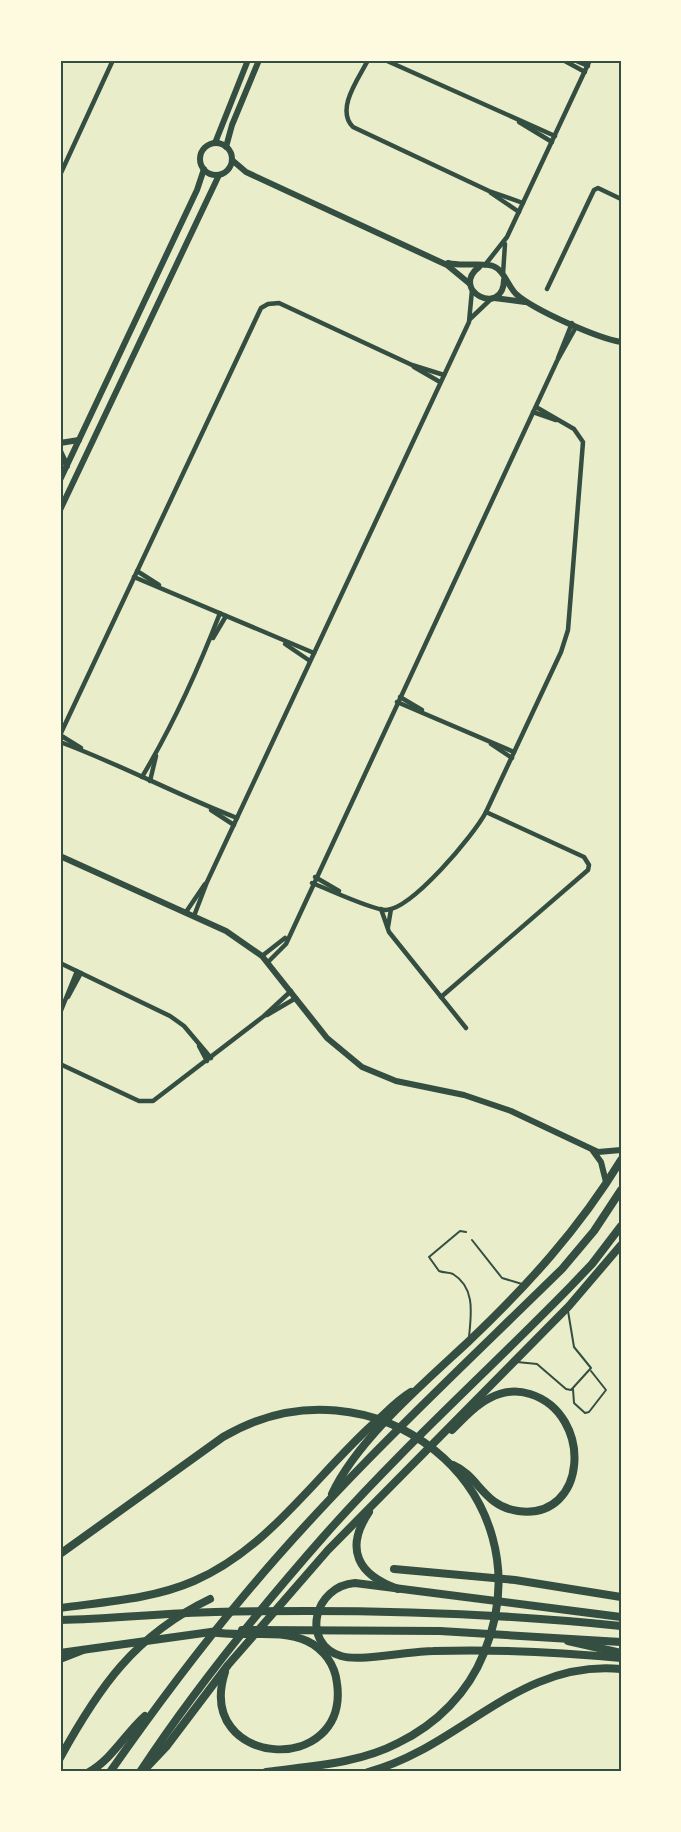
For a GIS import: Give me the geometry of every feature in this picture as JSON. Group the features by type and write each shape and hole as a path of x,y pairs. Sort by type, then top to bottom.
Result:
{"highway":[{"path":"328,1503 355,1455 419,1388 528,1283 570,1234 607,1184 621,1160"},
{"path":"110,1772 158,1703 243,1597 328,1503 562,1269 594,1230 621,1190"},
{"path":"140,1772 190,1697 325,1535 426,1430 570,1287 592,1264 621,1226"},
{"path":"140,1772 166,1747 228,1665 281,1602 380,1494 569,1306 621,1245"},
{"path":"60,1608 158,1593 194,1582 219,1569 255,1543 349,1446 397,1402 419,1388"},
{"path":"431,1443 446,1435 490,1398 506,1392 525,1392 542,1398 567,1423 574,1441 576,1463 569,1484 557,1500 533,1511 503,1507 488,1499 463,1470 448,1464"},
{"path":"60,1554 235,1430 274,1415 315,1410 356,1412 386,1420 422,1440 448,1464 473,1494 493,1541 498,1581 494,1621 475,1671 452,1703 421,1730 382,1751 345,1761 266,1772"},
{"path":"380,1494 359,1529 357,1550 361,1563 369,1575 380,1583 398,1589"},
{"path":"394,1569 515,1581 621,1598"},
{"path":"60,1758 93,1701 121,1664 161,1626 210,1599"},
{"path":"209,1631 235,1636 287,1636 306,1641 319,1648 329,1660 338,1685 334,1715 315,1739 288,1750 265,1750 243,1739 227,1720 220,1696 222,1680 228,1665"},
{"path":"60,1659 83,1650"},
{"path":"368,1772 396,1763 425,1749 518,1690 543,1679 585,1669 621,1669"},
{"path":"89,1772 108,1759 129,1731 158,1703"}],"main road":[{"path":"621,1617 355,1583 332,1590 324,1599 317,1615 318,1632 323,1643 336,1654 351,1658 430,1651 503,1650 621,1658"},
{"path":"60,1620 212,1612 347,1611 544,1618 621,1626"},
{"path":"60,1653 209,1631 346,1629 546,1636 621,1642"},
{"path":"546,1636 621,1653"}],"street":[{"path":"60,175 113,60"},
{"path":"219,175 209,173 204,169 201,159 202,151 215,143 248,60"},
{"path":"259,60 232,126 226,147 232,160 246,172 456,270 481,298 531,304"},
{"path":"368,60 346,107 350,124 489,191 523,203"},
{"path":"385,60 399,64 555,136"},
{"path":"394,60 399,64"},
{"path":"563,60 585,72"},
{"path":"574,60 588,66"},
{"path":"194,916 207,882 469,322 503,290 502,256 507,237 591,60"},
{"path":"514,118 552,142"},
{"path":"215,143 226,147"},
{"path":"60,510 219,175 226,171 232,160"},
{"path":"60,480 197,190 204,169"},
{"path":"226,171 246,172"},
{"path":"548,289 594,190 598,188 621,199"},
{"path":"489,191 519,212"},
{"path":"469,322 474,271 483,265 507,237"},
{"path":"439,261 460,266 492,265 512,290 531,304 574,325 621,342"},
{"path":"237,818 150,781 83,749 60,735 258,311 264,305 275,302 284,305 412,365 441,382"},
{"path":"268,962 283,948 574,325"},
{"path":"412,365 444,375"},
{"path":"312,883 381,909 391,909 399,905 453,859 472,836 513,755 561,652 570,622 584,446 576,431 534,409"},
{"path":"60,443 79,440"},
{"path":"60,451 66,466"},
{"path":"137,571 161,586"},
{"path":"134,577 161,586 283,642 314,653"},
{"path":"142,777 157,753 223,615"},
{"path":"283,642 310,661"},
{"path":"400,697 424,712"},
{"path":"397,702 424,712 513,755"},
{"path":"60,742 83,749"},
{"path":"150,781 157,753"},
{"path":"209,808 234,825"},
{"path":"441,997 588,870 589,865 584,857 486,812"},
{"path":"60,856 238,937 268,962 335,1046 373,1072 396,1081 488,1102 606,1153 621,1150"},
{"path":"315,877 341,893"},
{"path":"186,912 207,882"},
{"path":"381,909 390,932 466,1028"},
{"path":"390,932 391,909"},
{"path":"262,956 275,949 288,934"},
{"path":"60,963 170,1016 197,1041 209,1060"},
{"path":"60,1013 79,972"},
{"path":"60,1064 146,1103 157,1099 209,1060 291,991"},
{"path":"264,1016 296,998"},
{"path":"591,1148 601,1162 607,1184"}],"lane":[{"path":"466,1232 460,1231 429,1257 439,1271 455,1275 470,1294 472,1304 469,1341"},
{"path":"472,1240 501,1278 514,1284 528,1283"},
{"path":"569,1306 572,1342 575,1350 591,1365 591,1371 606,1390 589,1412 585,1413 574,1403 573,1389"},
{"path":"511,1362 533,1362 566,1389 573,1389 591,1371"}]}
